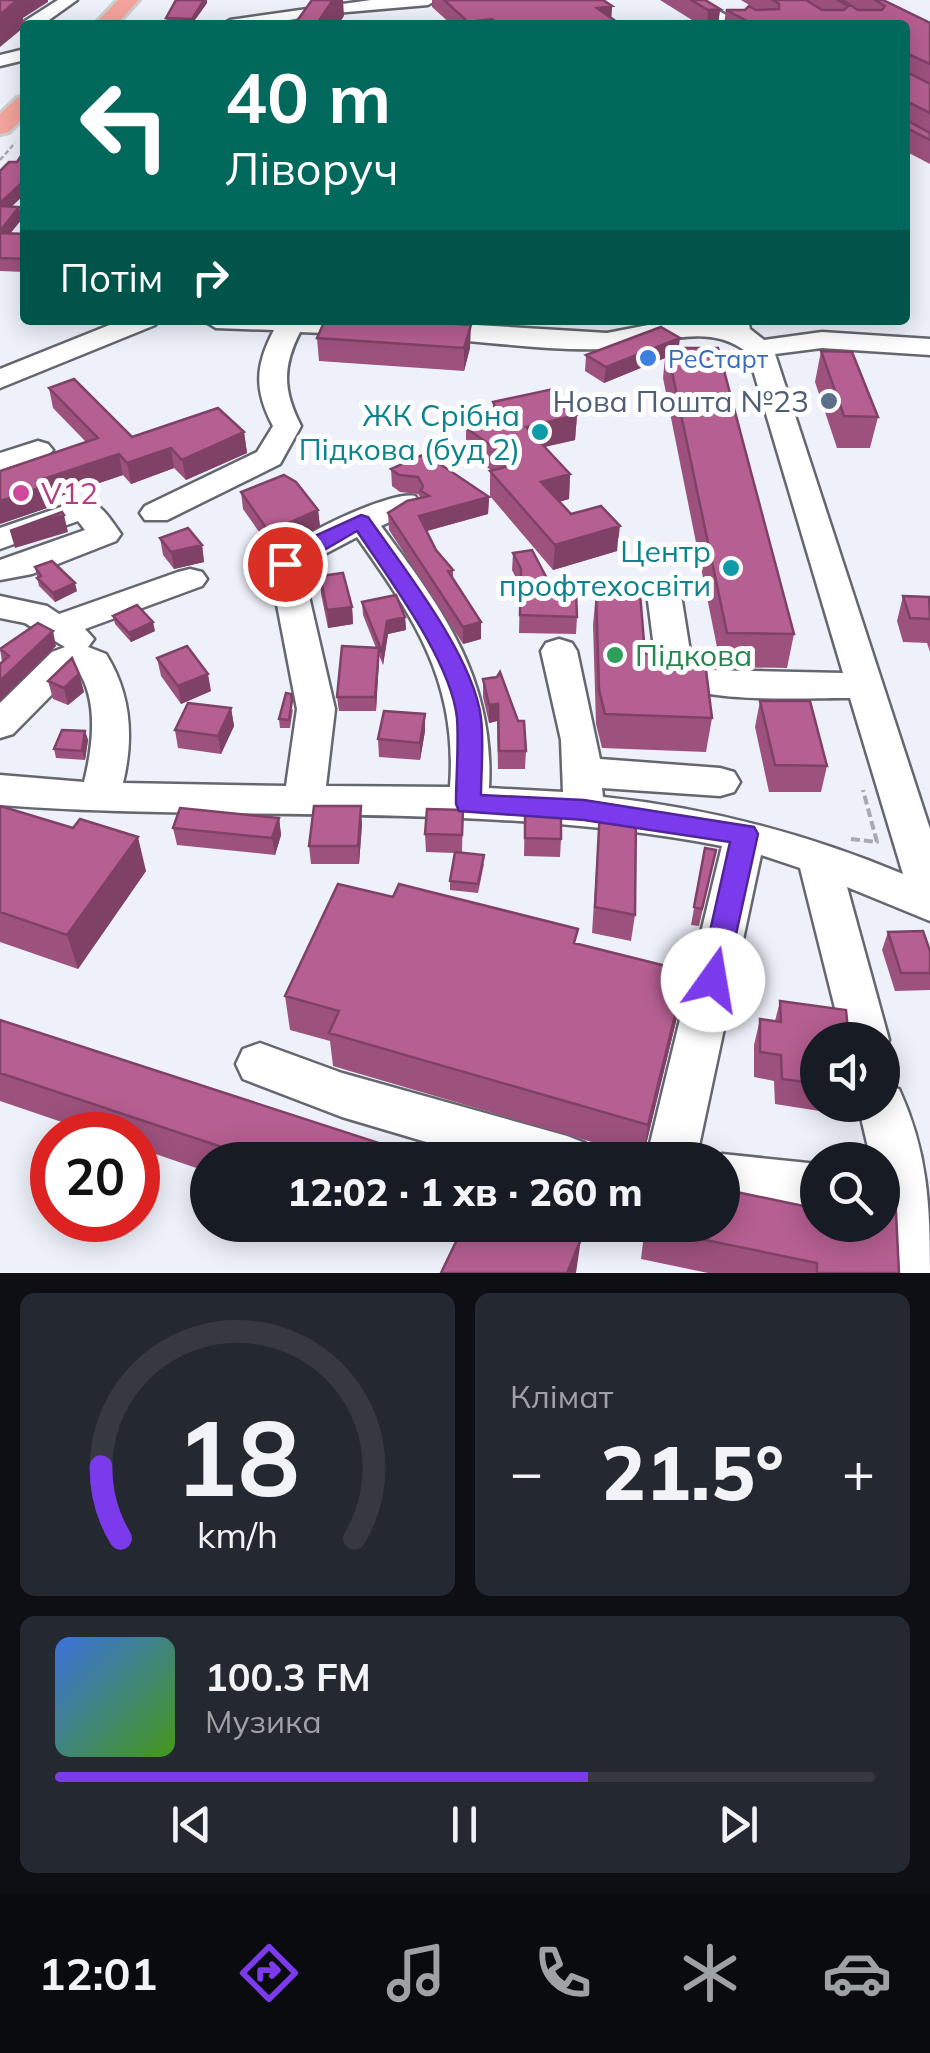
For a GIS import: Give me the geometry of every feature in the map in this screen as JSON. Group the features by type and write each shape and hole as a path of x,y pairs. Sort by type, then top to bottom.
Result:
{"main road":[{"path":"109,20 129,0"},
{"path":"0,126 20,108"}],"street":[{"path":"39,20 69,0"},
{"path":"304,18 428,0"},
{"path":"688,0 740,20"},
{"path":"722,0 742,20"},
{"path":"0,380 44,358 133,325"},
{"path":"156,514 269,458 287,426 268,394 274,355 290,325"},
{"path":"326,325 607,341 674,328 744,334 777,344 830,342 930,347"},
{"path":"744,334 865,686 930,894"},
{"path":"0,462 38,450"},
{"path":"304,801 316,709 285,564 304,548 404,502"},
{"path":"0,539 84,508 105,534 0,570"},
{"path":"361,521 421,610 453,671 469,715 468,804"},
{"path":"59,626 190,579"},
{"path":"665,601 675,671 702,682 865,686"},
{"path":"0,606 35,614 59,626 82,645 106,686 112,756 100,795"},
{"path":"559,652 580,740 584,791"},
{"path":"0,725 65,660 78,656 93,662"},
{"path":"0,790 468,804 720,782"},
{"path":"584,791 745,834 832,849 930,904"},
{"path":"675,1142 745,834"},
{"path":"832,849 863,1022"},
{"path":"260,1064 342,1095 505,1142"},
{"path":"740,1180 800,1187"},
{"path":"900,1216 925,1273"}],"path":[{"path":"0,160 20,138"},
{"path":"832,849 877,842 862,788"}],"building":[{"path":"0,0 17,0 0,15"},
{"path":"176,0 204,0 192,19 166,18"},
{"path":"312,0 333,0 319,20 298,20"},
{"path":"444,0 603,0 612,6 597,8 614,20 492,19 466,20"},
{"path":"691,0 705,0 720,9 708,10"},
{"path":"773,0 806,0 822,10 844,10 848,6 838,0 842,0 858,10 882,10 885,6 875,0 883,0 930,23 930,64 910,55 910,20 745,20 726,10 745,10 749,6 756,10 779,9"},
{"path":"910,74 930,84 930,113 910,103"},
{"path":"910,122 930,133 930,140 910,130"},
{"path":"20,158 20,185 0,203 0,171 9,162 17,162"},
{"path":"0,206 19,207 0,231"},
{"path":"0,233 20,234 20,259 0,258"},
{"path":"323,325 471,325 464,348 317,338"},
{"path":"661,327 680,338 606,367 586,355"},
{"name":"Центр профтехосвіти","path":"667,348 718,348 794,634 727,633"},
{"path":"821,351 852,352 878,417 844,416"},
{"path":"74,379 132,437 218,408 244,432 182,460 171,448 127,463 119,454 37,481 42,487 0,501 0,471 98,438 49,388"},
{"path":"553,389 577,415 526,427 570,474 541,482 571,514 601,506 620,526 555,545 490,471 517,464 466,428 498,413 493,402"},
{"path":"425,454 489,497 419,516 481,622 463,627 388,513 407,501 429,496 421,491 423,486 418,477 399,475 391,469"},
{"path":"284,475 296,482 318,510 269,532 241,492"},
{"path":"62,512 64,515 10,531"},
{"path":"188,528 202,545 171,552 160,538"},
{"path":"532,550 554,592 576,592 577,617 520,615 521,569 513,553"},
{"path":"52,561 75,583 53,593 37,578 41,576 35,567"},
{"path":"343,573 352,607 327,610 320,576"},
{"path":"596,592 640,593 645,654 681,655 705,662 712,718 605,714 599,690"},
{"path":"396,595 405,617 387,621 382,652 362,602"},
{"path":"903,596 929,597 930,619 910,618"},
{"path":"137,605 153,622 129,633 113,616"},
{"path":"38,623 53,631 0,681 0,664 9,656 0,649"},
{"path":"187,646 208,674 178,686 157,658"},
{"path":"342,646 379,648 375,697 337,697"},
{"path":"72,658 79,674 64,688 48,681"},
{"path":"500,672 518,721 524,721 526,751 499,751 498,704 489,705 483,679 497,677"},
{"path":"286,693 291,694 292,700 289,720 279,719"},
{"path":"760,701 810,701 827,766 775,765"},
{"path":"188,703 231,708 218,736 175,730"},
{"path":"384,711 425,714 420,743 378,739"},
{"path":"62,730 85,731 82,751 54,749"},
{"path":"0,806 73,828 80,819 138,837 67,935 0,912"},
{"path":"314,806 361,806 358,846 309,846"},
{"path":"180,808 279,818 272,838 173,828"},
{"path":"525,808 561,810 561,839 525,838"},
{"path":"600,808 636,814 635,915 595,907"},
{"path":"427,809 463,810 462,835 425,834"},
{"path":"705,848 716,850 702,909 694,907"},
{"path":"455,852 484,855 478,884 450,881"},
{"path":"338,884 393,897 399,884 578,929 574,943 686,971 648,1125 329,1033 339,1011 285,996"},
{"path":"923,931 930,951 930,973 901,973 888,932"},
{"path":"780,1001 846,1010 847,1022 800,1022 800,1082 782,1079 781,1055 760,1052 760,1019 781,1022"},
{"path":"0,1020 376,1142 207,1142 160,1126 160,1112 117,1112 0,1073"},
{"path":"740,1193 800,1205 800,1242 897,1242 899,1273 817,1273 817,1263 715,1242 740,1242"},
{"path":"456,1242 580,1242 567,1273 441,1273"}],"place":[{"name":"РеСтарт","path":"648,358"},
{"name":"Нова Пошта №23","path":"829,401"},
{"name":"ЖК Срібна Підкова (буд 2)","path":"540,432"},
{"name":"V12","path":"21,493"},
{"name":"Центр профтехосвіти","path":"731,568"},
{"name":"Підкова","path":"615,655"}],"route":[{"path":"285,564 304,548 361,521 421,610 453,671 469,715 468,804 584,810 745,834 713,980"}]}
